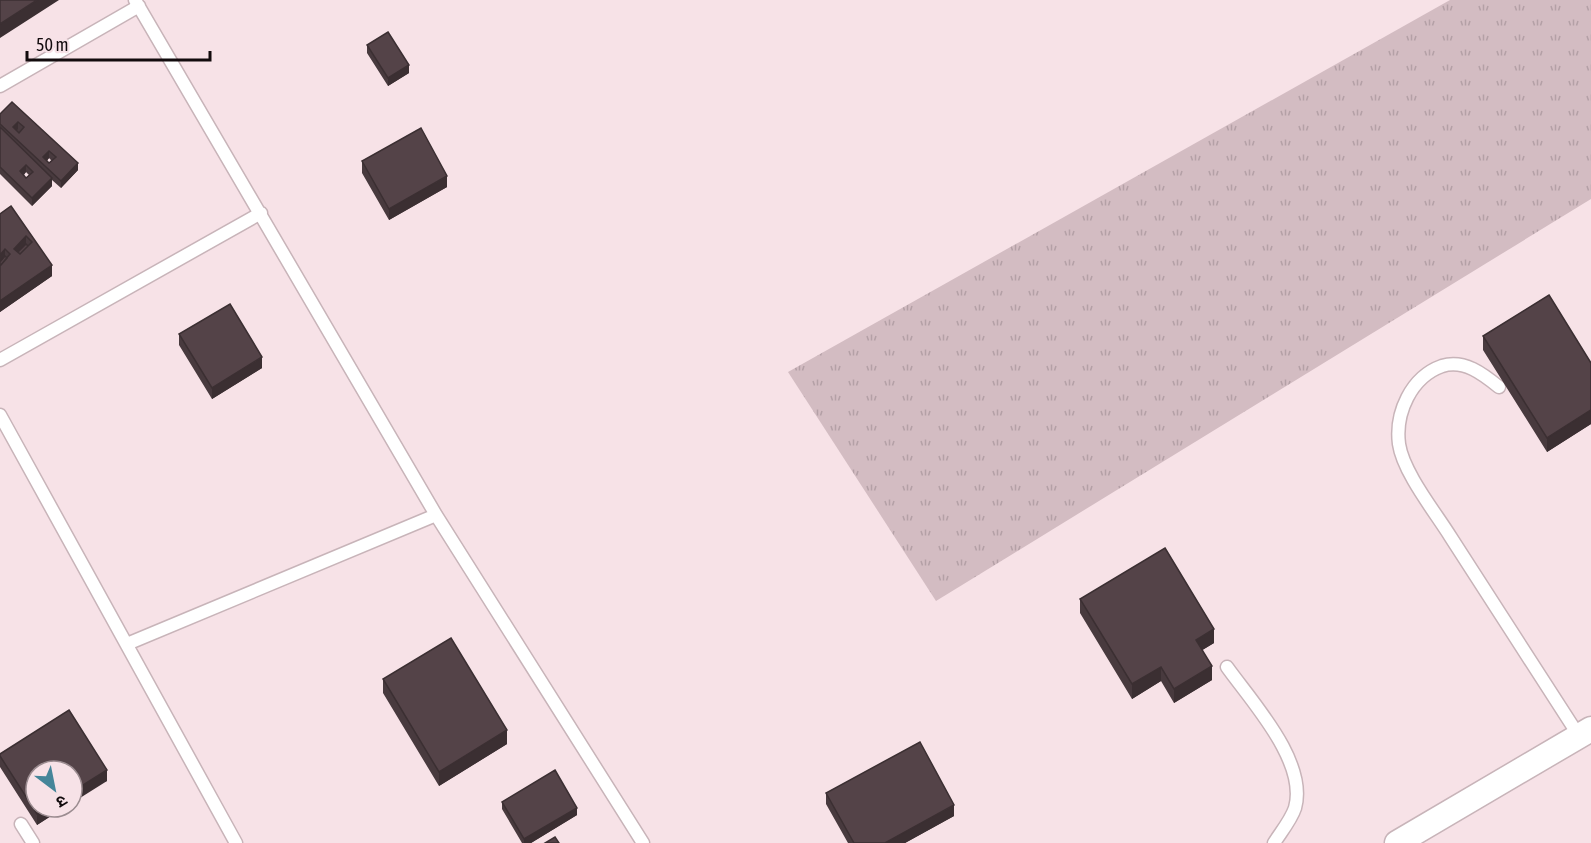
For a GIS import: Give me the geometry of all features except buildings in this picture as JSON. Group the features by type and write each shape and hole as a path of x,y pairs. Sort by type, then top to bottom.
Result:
{"street":[{"path":"1397,843 1585,732"}],"lane":[{"path":"0,86 137,3 436,515 643,843"},
{"path":"0,360 261,213"},
{"path":"1499,387 1474,369 1458,364 1443,366 1429,372 1415,386 1401,410 1398,427 1399,447 1422,492 1585,732"},
{"path":"0,416 236,843"},
{"path":"127,644 436,515"},
{"path":"1227,667 1289,758 1296,777 1295,807 1274,843"},
{"path":"21,824 33,843"}],"green space":[{"path":"1450,0 1591,0 1591,199 936,601 788,372"}]}
